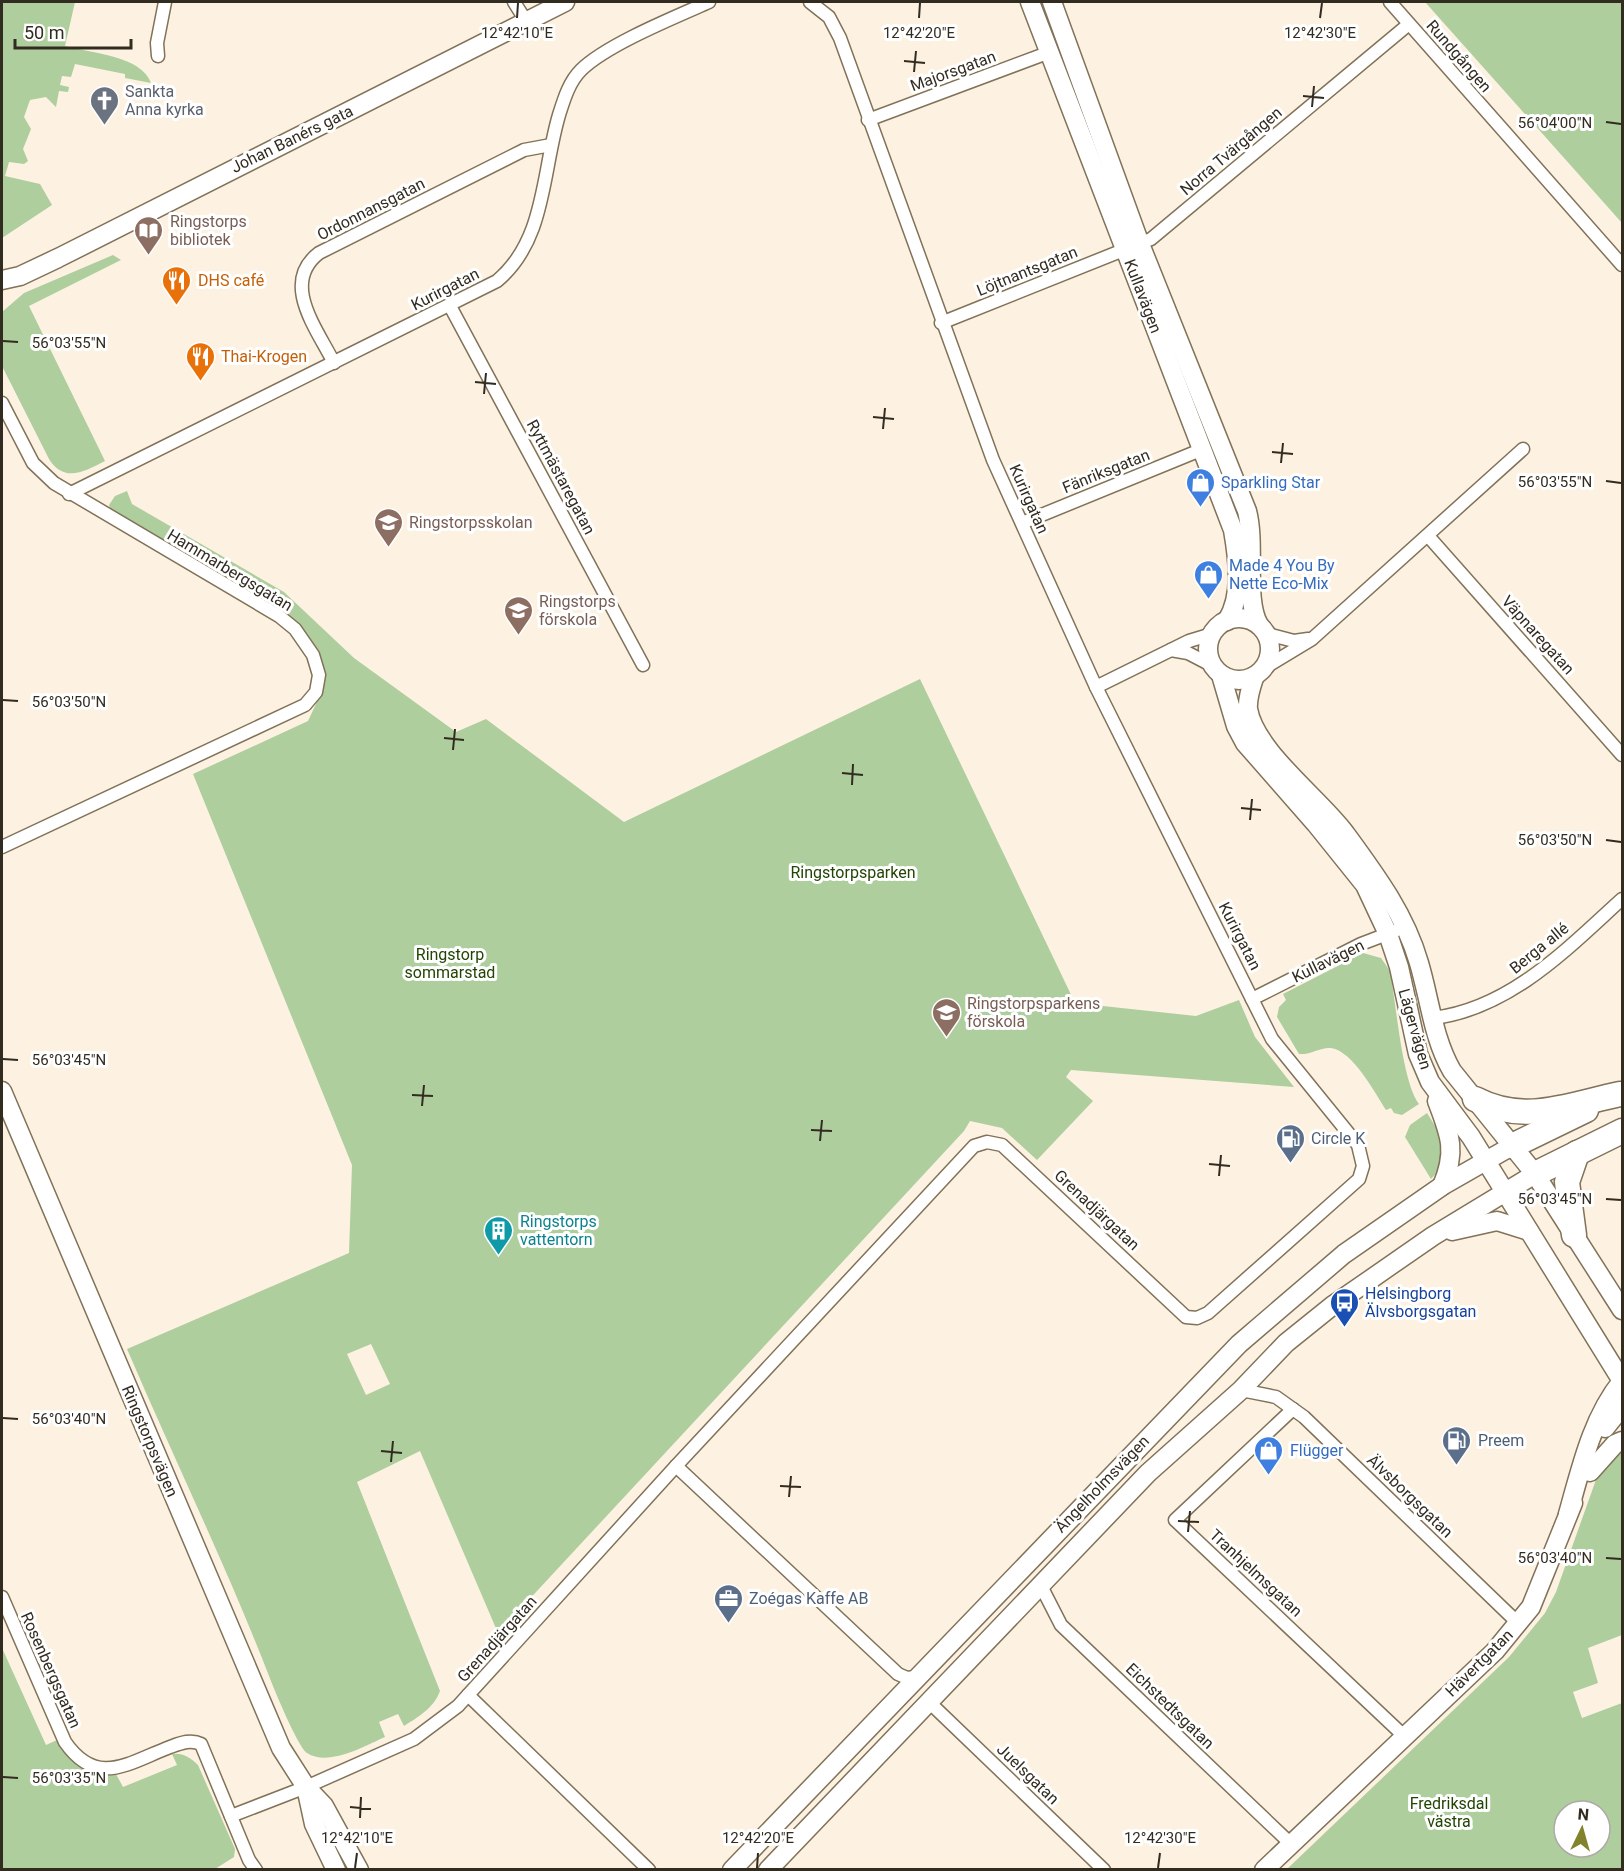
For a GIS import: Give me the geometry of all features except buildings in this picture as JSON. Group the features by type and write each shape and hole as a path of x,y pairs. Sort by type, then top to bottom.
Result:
{"highway":[{"path":"1475,1099 1506,1112 1529,1113 1621,1093"},
{"path":"1512,1146 1621,1093"},
{"path":"1535,1174 1623,1131"},
{"path":"1574,1235 1567,1182 1577,1153"}],"street":[{"path":"158,56 157,43 165,2"},
{"path":"514,2 526,21"},
{"name":"Johan Banérs gata","path":"2,291 10,278 565,2"},
{"name":"Kurirgatan","path":"69,494 497,281 525,251 536,219 551,145 564,98 580,71 622,44 709,2"},
{"name":"Kurirgatan","path":"810,2 832,22 993,460 1096,687 1252,999"},
{"name":"Kullavägen","path":"1030,2 1247,511 1252,529 1244,594"},
{"name":"Kullavägen","path":"1052,2 1133,247 1233,530 1244,594"},
{"name":"Rundgången","path":"1390,2 1623,265"},
{"name":"Norra Tvärgången","path":"1133,247 1160,232 1409,24"},
{"name":"Majorsgatan","path":"868,120 1050,52"},
{"name":"Ordonnansgatan","path":"334,363 301,294 301,276 310,262 320,254 524,150 551,145"},
{"name":"Löjtnantsgatan","path":"942,323 1133,247"},
{"name":"Ryttmästaregatan","path":"450,306 643,665"},
{"name":"Hammarbergsgatan","path":"2,403 33,462 42,473 69,494 279,616 295,629 313,655 318,670 319,684 314,697 305,705 2,847"},
{"name":"Fänriksgatan","path":"1022,524 1203,449"},
{"path":"1171,650 1188,654 1238,681 1260,672 1312,639 1429,537 1523,449"},
{"name":"Väpnaregatan","path":"1429,537 1623,755"},
{"path":"1096,687 1171,650 1212,634 1227,621 1244,594 1271,645 1260,672"},
{"path":"1227,621 1244,618 1263,629 1294,641 1312,639"},
{"path":"1212,634 1208,650 1217,671"},
{"name":"Lägervägen","path":"1217,671 1236,726 1245,743 1316,824 1365,885 1388,934 1399,968 1418,1054 1430,1082 1486,1161 1622,1381"},
{"name":"Lägervägen","path":"1260,672 1248,706 1258,736 1342,830 1388,893 1406,928 1419,962 1441,1052 1452,1071 1535,1174 1623,1310"},
{"name":"Berga allé","path":"1432,1018 1476,1005 1528,981 1623,899"},
{"name":"Kullavägen","path":"1252,999 1361,944 1406,928"},
{"name":"Grenadjärgatan","path":"306,1787 414,1739 431,1729 468,1695 676,1466 969,1150 981,1144 996,1142 1015,1155 1186,1317 1197,1318 1208,1313 1353,1186 1359,1179 1363,1166 1362,1155 1350,1132 1272,1039 1252,999"},
{"path":"1430,1082 1452,1147 1451,1161 1442,1186"},
{"name":"Ringstorpsvägen","path":"2,1091 281,1748 306,1787 324,1806 359,1869"},
{"name":"Ängelholmsvägen","path":"732,1869 1239,1344 1344,1254 1442,1186 1512,1146"},
{"name":"Ängelholmsvägen","path":"774,1868 1040,1584 1149,1473 1241,1390 1286,1343 1332,1306 1433,1236 1535,1174"},
{"path":"1433,1236 1497,1221 1529,1231"},
{"path":"1568,1514 1589,1443 1614,1391 1622,1381"},
{"name":"Älvsborgsgatan","path":"1241,1390 1276,1397 1293,1409 1518,1623"},
{"name":"Hävertgatan","path":"1264,1869 1495,1651 1531,1608 1568,1514 1590,1472 1600,1435 1623,1407"},
{"name":"Tranhjelmsgatan","path":"1293,1409 1176,1520 1404,1736"},
{"path":"1590,1472 1615,1443 1623,1441"},
{"path":"676,1466 894,1670 908,1678 916,1677"},
{"name":"Eichstedtsgatan","path":"1040,1584 1061,1625 1291,1844"},
{"name":"Rosenbergsgatan","path":"2,1597 65,1742 79,1760 93,1768 113,1769 179,1744 198,1742 204,1748 249,1860 256,1869"},
{"path":"468,1695 650,1869"},
{"name":"Juelsgatan","path":"928,1702 1104,1869"},
{"path":"231,1816 306,1787"},
{"name":"Ringstorpsvägen","path":"306,1787 314,1824 336,1869"}],"green space":[{"path":"2,2 75,2 65,46 127,61 146,74 151,83 125,78 125,74 75,64 71,77 62,76 60,85 69,87 68,92 59,91 56,107 46,97 30,100 24,117 31,129 23,149 28,161 24,164 9,162 5,176 40,184 52,205 2,238"},
{"path":"1425,2 1622,2 1622,223"},
{"path":"113,255 121,260 29,306 105,461 82,472 68,473 61,471 49,459 2,366 2,312 24,293"},
{"path":"127,491 132,504 284,592 354,658 456,732 486,719 624,822 920,679 1075,1003 1196,1016 1239,1000 1255,1037 1294,1087 1071,1070 1066,1077 1093,1101 1037,1160 1002,1128 970,1121 964,1131 498,1633 420,1451 357,1482 440,1691 430,1707 404,1726 398,1714 379,1722 385,1737 346,1754 325,1758 307,1753 298,1740 281,1704 127,1349 349,1253 352,1165 193,774 308,721 321,693 301,631 113,516 109,505 115,496","holes":["371,1344 390,1384 366,1395 347,1354"]},
{"path":"1363,953 1381,958 1390,971 1404,1060 1413,1093 1419,1104 1402,1115 1394,1113 1391,1108 1386,1110 1363,1074 1339,1051 1327,1048 1299,1054 1277,1017 1279,1007 1286,1000 1283,994"},
{"path":"1427,1113 1445,1142 1438,1171 1431,1179 1405,1137 1410,1125"},
{"name":"Fredriksdal västra","path":"1622,1449 1622,1635 1588,1648 1598,1683 1573,1692 1582,1718 1622,1703 1622,1869 1286,1870 1509,1657 1545,1613 1556,1592 1598,1474"},
{"path":"2,1648 46,1745 57,1740 74,1763 81,1768 97,1773 116,1774 123,1787 177,1765 172,1754 186,1756 198,1765 235,1849 234,1857 215,1869 2,1869"}],"place":[{"name":"Sankta Anna kyrka","path":"104,126"},
{"name":"Ringstorps bibliotek","path":"149,256"},
{"name":"DHS café","path":"177,306"},
{"name":"Thai-Krogen","path":"200,382"},
{"name":"Sparkling Star","path":"1200,508"},
{"name":"Ringstorpsskolan","path":"388,548"},
{"name":"Made 4 You By Nette Eco-Mix","path":"1208,600"},
{"name":"Ringstorps förskola","path":"518,636"},
{"name":"Ringstorpsparkens förskola","path":"946,1038"},
{"name":"Circle K","path":"1290,1164"},
{"name":"Ringstorps vattentorn","path":"499,1256"},
{"name":"Helsingborg Älvsborgsgatan","path":"1344,1328"},
{"name":"Preem","path":"1457,1466"},
{"name":"Flügger","path":"1269,1476"},
{"name":"Zoégas Kaffe AB","path":"728,1624"}],"park label":[{"name":"Ringstorpsparken","path":"853,872"},
{"name":"Ringstorp sommarstad","path":"450,963"}]}
